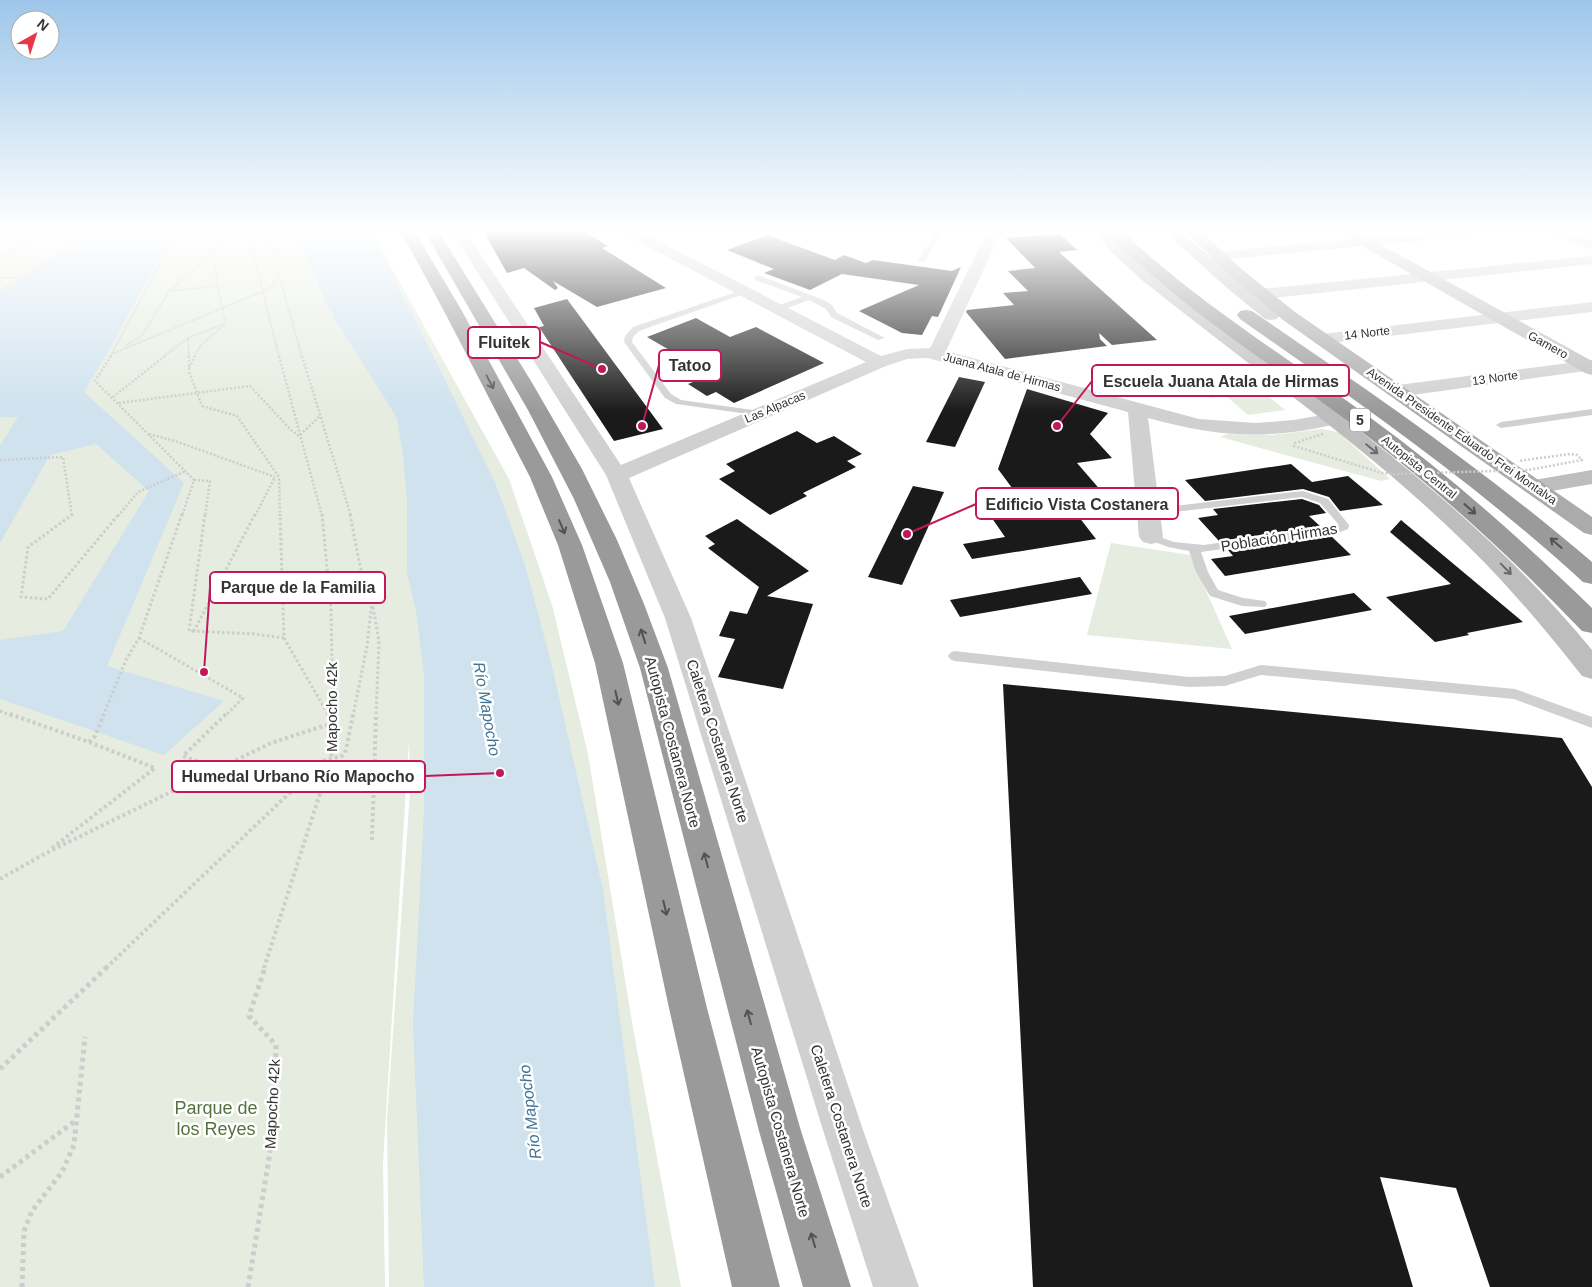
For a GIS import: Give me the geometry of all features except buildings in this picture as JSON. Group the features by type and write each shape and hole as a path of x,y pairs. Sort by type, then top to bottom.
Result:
{"highway":[{"path":"442,292 541,477 570,544 597,623 611,672 688,1008 756,1287"},
{"name":"Autopista Costanera Norte","path":"468,292 573,474 599,528 640,624 654,668 780,1131 827,1287"},
{"name":"Autopista Central","path":"1183,292 1368,426 1443,485 1523,557 1592,624"},
{"name":"Autopista Central","path":"1227,302 1430,443 1527,518 1592,576"},
{"path":"1271,315 1300,339 1383,400 1430,443"}],"main road":[{"path":"1165,292 1328,427 1415,485 1492,554 1550,618 1592,669"},
{"path":"1242,292 1271,315 1389,392 1440,422"},
{"name":"Gamero","path":"1455,292 1590,366"},
{"name":"Avenida Presidente Eduardo Frei Montalva","path":"1262,294 1322,339 1592,528"},
{"path":"1534,487 1592,477"}],"street":[{"name":"Caletera Costanera Norte","path":"498,292 617,475 678,618 843,1130 896,1287"},
{"path":"745,292 880,362"},
{"path":"936,354 965,292"},
{"path":"1262,294 1281,292"},
{"name":"14 Norte","path":"1322,339 1592,307"},
{"name":"Las Alpacas","path":"617,475 880,362 908,353 936,354"},
{"name":"Juana Atala de Hirmas","path":"936,354 1194,424 1241,430 1328,427"},
{"name":"13 Norte","path":"1398,391 1590,366"},
{"name":"Población Hirmas","path":"1137,408 1149,512 1150,537"}],"lane":[{"path":"745,292 636,329 629,336 628,342 668,396 673,399 679,402 760,414"},
{"path":"793,292 821,302 829,307 834,315 881,338"},
{"path":"777,309 808,298"},
{"path":"1501,425 1592,412"},
{"name":"Población Hirmas","path":"1149,512 1303,494 1324,501 1344,525 1344,527 1338,530 1194,549 1172,545 1150,537"},
{"path":"1194,549 1202,572 1214,593 1242,602 1261,604"},
{"path":"954,656 1189,682 1225,681 1261,670 1515,694 1592,723"}],"path":[{"path":"145,292 112,354 95,381 194,480 210,481 189,631 255,634 284,638"},
{"path":"112,354 142,336 168,292"},
{"path":"219,292 226,322"},
{"path":"112,354 260,292"},
{"name":"Mapocho 42k","path":"248,1287 273,1134 276,1045 249,1016 331,759 333,723 331,610 322,516 299,436 263,292"},
{"path":"284,292 319,417 350,512 360,566 372,601 379,641 372,840"},
{"path":"113,398 188,338 226,322"},
{"path":"188,372 201,345 226,322"},
{"path":"0,879 46,853 271,743 333,723 284,638 279,477 237,416 202,406 188,372 188,338"},
{"path":"119,403 250,386 291,430 299,436 319,417"},
{"path":"1328,427 1294,446 1387,474 1528,470 1582,460 1577,455 1570,454 1518,461"},
{"path":"148,434 175,441 274,478 279,477"},
{"path":"0,460 63,456 73,515 28,547 21,597 48,599 138,492 186,471"},
{"path":"194,631 274,478"},
{"path":"90,742 96,736 126,660 139,638 194,480"},
{"path":"0,1070 302,781 323,762 342,756 346,750 367,646 372,601"},
{"path":"139,638 243,698 183,756 221,769"},
{"path":"0,711 90,742 155,768 46,853"},
{"path":"22,1287 24,1231 32,1211 62,1172 74,1145 85,1037"},
{"path":"0,1177 76,1121"}],"green space":[{"name":"Parque de los Reyes","path":"0,292 405,292 509,479 552,605 588,754 633,1028 681,1287 389,1287 387,1119 410,792 409,740 383,1163 385,1287 0,1287"},
{"path":"1247,379 1285,410 1248,415 1226,396 1211,398 1197,386"},
{"path":"1322,429 1338,432 1390,479 1381,481 1220,437 1227,434 1272,435"},
{"path":"1111,543 1190,555 1232,649 1087,635"}],"water":[{"path":"141,292 84,392 184,483 107,666 224,701 164,755 0,699 0,640 63,631 149,491 96,444 50,455 0,543 0,446 18,417 0,417 0,293"},
{"name":"Río Mapocho","path":"321,292 401,292 496,485 525,565 551,662 603,890 655,1287 424,1287 413,1024 424,811 424,674 416,611 407,572 407,499 403,456 397,418 328,308"}],"place":[{"name":"Fluitek","path":"602,369"},
{"name":"Tatoo","path":"642,426"},
{"name":"Escuela Juana Atala de Hirmas","path":"1057,426"},
{"name":"Edificio Vista Costanera","path":"907,534"},
{"name":"Parque de la Familia","path":"204,672"},
{"name":"Humedal Urbano Río Mapocho","path":"500,773"}]}
